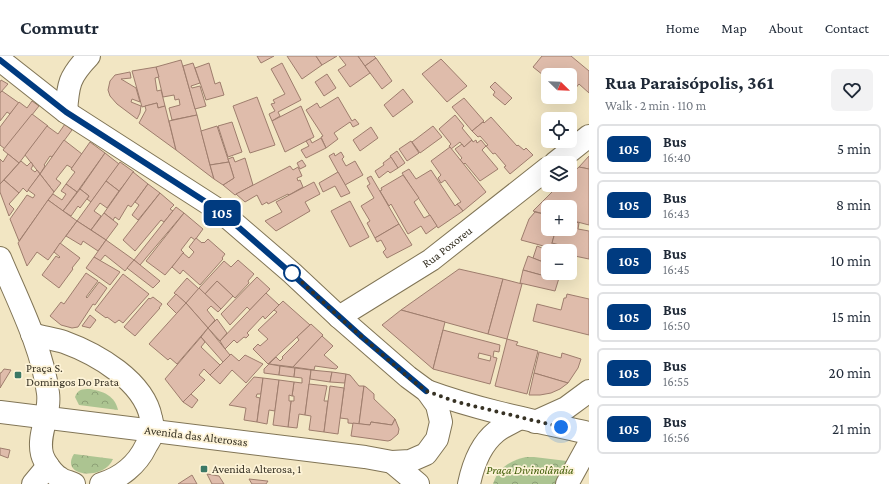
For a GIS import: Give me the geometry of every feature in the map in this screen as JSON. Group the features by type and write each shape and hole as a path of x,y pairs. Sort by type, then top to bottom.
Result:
{"street":[{"path":"66,112 69,84 75,71 89,56"},
{"path":"0,60 66,112 220,211 339,317 426,391 457,402 528,420 589,433"},
{"path":"564,156 589,136"},
{"name":"Rua Poxoreu","path":"339,317 431,260 541,174"},
{"path":"0,258 40,356 48,395 46,418 41,439 42,454 48,466 60,478 74,484"},
{"path":"32,334 63,342 91,354 117,371 139,391 149,408 154,431 143,452 129,468 114,480 101,484"},
{"name":"Avenida das Alterosas","path":"0,412 365,457 392,462 410,461 426,454 437,440 441,422 440,416 437,405 426,391"},
{"path":"469,484 474,464 485,444 496,432 566,408 589,391"},
{"path":"567,484 589,444"},
{"name":"Avenida das Alterosas","path":"392,462 418,484"},
{"path":"33,484 48,466"}],"green space":[{"path":"83,389 90,389 108,395 114,401 118,410 79,405 75,397 77,392"},
{"path":"74,454 113,459 108,466 101,471 84,473 72,468 71,462"},
{"name":"Praça Divinolândia","path":"526,457 567,461 555,484 493,484 498,473 502,469 515,460"}],"building":[{"path":"257,56 274,56 261,63"},
{"path":"287,56 316,56 322,65 302,79"},
{"path":"316,56 337,56 322,65"},
{"path":"339,56 358,56 370,73 350,87 338,70 346,65"},
{"path":"358,56 374,56 376,58 365,66"},
{"path":"542,56 571,56 589,71 589,93 579,84 577,86 577,68 541,68 541,73 533,67"},
{"path":"376,58 392,81 382,89 365,66"},
{"path":"441,59 467,86 447,102 422,74"},
{"path":"181,60 197,115 172,120 169,108 180,105 179,99 175,100 174,95 163,97 156,67"},
{"path":"193,63 200,83 191,86 192,88 200,86 206,106 195,109 183,66"},
{"path":"209,63 215,84 220,82 224,95 206,100 195,68"},
{"path":"282,63 301,100 278,112 280,116 272,121 269,114 275,111 271,104 275,103 273,100 285,94 271,69"},
{"path":"156,67 159,77 155,78 157,91 161,90 165,106 158,108 157,103 142,107 132,71"},
{"path":"130,72 131,78 121,79 136,88 140,102 132,99 131,102 141,106 137,119 117,104 110,96 108,90 110,81 115,75"},
{"path":"327,74 336,88 324,96 315,82"},
{"path":"1,80 8,84 0,93 0,82"},
{"path":"495,82 512,98 505,105 493,95 495,92 490,87"},
{"path":"403,89 413,102 393,117 384,105"},
{"path":"2,91 19,103 10,114 7,112 0,121 0,93"},
{"path":"257,97 275,145 250,153 233,106"},
{"path":"338,97 352,121 355,119 359,124 353,127 350,122 334,133 338,139 326,148 321,137 323,136 306,110 317,103 320,108"},
{"path":"464,98 484,121 472,131 452,107"},
{"path":"32,101 39,106 5,149 0,145 0,127 19,102 27,108"},
{"path":"157,103 158,108 165,106 176,150 139,123 146,110 145,106"},
{"path":"301,106 314,137 285,152 272,121"},
{"path":"32,114 48,126 19,163 3,150"},
{"path":"197,115 214,179 176,150 169,121"},
{"path":"455,115 464,126 462,128 472,140 464,147 460,142 451,149 449,146 451,144 439,129"},
{"path":"491,117 517,146 518,145 524,150 526,148 533,155 510,174 504,167 506,166 495,153 493,154 486,146 488,145 480,136 478,137 472,131"},
{"path":"232,122 242,152 228,157 218,126"},
{"path":"65,124 72,130 52,157 50,156 40,174 25,155 47,126 58,134"},
{"path":"217,126 229,162 210,165 201,131"},
{"path":"433,126 442,137 420,153 412,142"},
{"path":"371,127 378,138 360,151 353,140"},
{"path":"321,138 326,148 306,158 301,150 309,146 306,141 310,139 312,143"},
{"path":"64,140 82,154 72,168 67,165 56,179 61,183 54,192 40,174"},
{"path":"472,140 473,142 476,140 477,143 481,140 486,146 482,150 498,169 480,181 465,163 464,164 460,160 462,158 455,149 462,144 464,147"},
{"path":"411,141 419,153 407,161 399,149"},
{"path":"90,142 105,153 77,192 66,184 75,172 71,169"},
{"path":"450,147 486,192 463,211 457,204 461,202 445,180 441,183 438,178 441,175 431,161"},
{"path":"397,151 405,163 398,168 390,156"},
{"path":"341,152 344,157 342,159 346,166 355,161 363,175 345,185 329,156 334,153 335,156"},
{"path":"105,153 119,164 91,202 87,199 89,196 80,189"},
{"path":"8,154 19,163 0,184 0,159 3,162"},
{"path":"589,156 589,169 579,167"},
{"path":"233,157 235,162 245,158 253,185 235,195 223,185 234,178 228,159"},
{"path":"391,157 398,168 390,173 388,171 379,178 375,171 384,165 383,163"},
{"path":"302,160 306,166 300,169 297,163"},
{"path":"21,161 27,166 31,162 33,165 31,169 35,172 37,170 40,174 27,192 23,188 19,193 4,180"},
{"path":"120,162 134,172 119,191 106,181"},
{"path":"229,162 234,178 223,185 214,179 210,165"},
{"path":"290,166 293,170 298,167 302,176 297,178 298,181 300,180 303,187 289,195 288,194 268,204 267,202 262,205 257,195 245,202 236,194"},
{"path":"579,167 589,169 589,225 577,222 577,200 544,200 552,192 577,192 577,169"},
{"path":"409,169 416,179 431,170 455,206 457,204 463,211 438,228 402,173"},
{"path":"133,172 148,184 131,207 128,205 119,220 115,217 113,220 104,213"},
{"path":"338,172 350,193 341,197 335,186 323,192 319,183"},
{"path":"40,174 54,192 19,241 10,219 27,195 33,198 35,195 28,190"},
{"path":"403,175 419,198 414,202 424,218 430,215 437,226 426,234 421,226 408,234 391,204 389,206 380,191 382,190 381,188"},
{"path":"371,176 399,224 375,238 367,223 370,221 361,206 374,198 367,186 370,184 367,178"},
{"path":"4,180 19,193 9,204 14,209 9,216 0,192 0,184"},
{"path":"106,181 119,191 107,208 100,203 94,211 101,216 91,230 77,221"},
{"path":"314,182 320,194 305,202 310,211 276,231 265,221 282,212 276,202"},
{"path":"66,184 77,192 63,211 48,200 53,194 62,200 66,194 61,191"},
{"path":"148,184 160,193 138,220 132,215 139,205 135,202"},
{"path":"80,189 89,196 80,208 78,206 71,216 63,211"},
{"path":"160,193 174,205 170,209 173,211 164,222 161,220 135,251 123,240"},
{"path":"48,200 77,221 48,260 37,252 27,266 18,243"},
{"path":"350,201 369,237 350,247 331,211"},
{"path":"541,203 541,213 533,211"},
{"path":"176,207 184,213 140,265 134,260"},
{"path":"535,212 541,213 541,236 554,236 552,244 541,244 541,245 521,240 529,219"},
{"path":"104,213 118,224 106,240 91,230"},
{"path":"184,213 203,229 195,240 191,237 181,250 184,253 165,275 146,261"},
{"path":"77,221 106,240 98,251 83,241 81,245 66,236"},
{"path":"577,222 579,223 578,229 589,231 589,259 577,256 577,244 552,243 554,236 577,236"},
{"path":"399,224 412,245 387,258 383,252 386,249 381,240 377,242 375,238"},
{"path":"196,238 202,243 208,239 225,254 222,258 223,259 200,285 183,270 180,274 172,267 183,253 189,258 194,252 189,247"},
{"path":"106,240 134,260 125,271 105,255 100,261 94,257"},
{"path":"60,243 80,258 59,288 42,275 56,256 59,258 60,257 54,252"},
{"path":"537,246 541,248 541,261 533,258"},
{"path":"528,256 541,261 541,275 523,270"},
{"path":"94,257 120,272 110,285 86,268"},
{"path":"134,260 160,281 153,288 127,268"},
{"path":"238,260 254,274 248,281 249,283 235,298 217,281 205,294 199,288 224,261 231,267"},
{"path":"459,269 503,279 488,334 401,310"},
{"path":"523,270 541,275 541,280 558,280 555,291 520,283"},
{"path":"86,273 98,281 86,297 87,298 99,282 107,288 95,305 93,304 78,327 72,328 61,325 50,316 61,302 64,304"},
{"path":"123,274 149,294 123,323 119,320 115,323 95,310"},
{"path":"257,277 270,289 250,310 247,307 230,325 221,314"},
{"path":"187,278 199,289 186,303 174,293"},
{"path":"503,279 522,284 507,339 488,334"},
{"path":"217,281 233,296 221,309 205,294"},
{"path":"199,288 221,309 218,312 211,306 207,310 215,320 208,328 186,303"},
{"path":"266,293 279,305 265,319 263,316 247,333 249,335 246,338 244,337 237,343 234,340 225,349 220,341"},
{"path":"176,294 186,303 177,314 167,304"},
{"path":"567,294 589,299 589,335 533,321 537,304 561,310 564,298 566,298"},
{"path":"153,297 162,304 135,336 124,327 149,298 150,299"},
{"path":"283,301 310,325 268,364 253,349 258,344 260,346 268,339 258,330 277,312 274,310"},
{"path":"186,303 208,328 177,364 170,358 168,360 149,344"},
{"path":"401,310 445,322 433,369 382,325"},
{"path":"90,315 96,320 90,328 82,326"},
{"path":"217,319 227,333 220,341 208,328"},
{"path":"311,324 323,335 293,367 269,364 276,357 280,361 283,358 282,357 299,340 297,337"},
{"path":"208,328 230,355 223,362 201,337"},
{"path":"443,330 500,345 499,352 494,351 493,357 497,358 490,384 433,369","holes":["479,353 491,356 490,361 478,358"]},
{"path":"322,336 333,346 324,355 338,367 336,369 315,366 314,370 293,367"},
{"path":"201,337 205,342 201,347 220,365 210,375 204,369 199,375 205,380 183,402 165,379"},
{"path":"507,339 518,342 516,345 538,351 527,394 495,386"},
{"path":"539,352 561,358 562,353 581,359 578,368 568,383 534,373"},
{"path":"231,354 239,361 245,355 263,364 246,383 232,370 220,384 210,375"},
{"path":"269,364 280,366 279,375 264,373 264,369"},
{"path":"280,366 295,368 294,377 279,375"},
{"path":"295,368 311,370 305,415 299,414 297,428 288,427 291,401 294,401 294,396 292,396 294,382 302,383 302,378 294,377"},
{"path":"4,369 11,370 0,388 0,373"},
{"path":"311,370 332,372 330,382 310,379"},
{"path":"332,372 346,374 345,383 330,382"},
{"path":"534,373 568,383 551,393 529,395"},
{"path":"346,374 350,375 359,386 364,386 359,424 348,423 348,419 340,418"},
{"path":"254,377 263,378 261,394 257,394 256,397 260,398 257,422 244,420 246,408 229,405"},
{"path":"263,378 279,380 275,411 269,410 267,424 257,422"},
{"path":"279,380 294,382 292,396 289,395 289,401 291,401 288,427 273,425"},
{"path":"309,384 327,386 324,401 328,401 324,432 309,430 311,416 305,415"},
{"path":"330,386 344,388 338,434 324,432"},
{"path":"364,386 374,394 374,399 395,419 392,425 371,422 370,425 359,424"},
{"path":"191,394 198,400 192,408 183,402"},
{"path":"395,419 399,429 398,434 391,440 388,441 351,436 353,423 370,425 371,422 392,425"},
{"path":"0,448 10,450 8,458 0,455"},
{"path":"207,474 219,476 224,484 212,484"},
{"path":"192,475 197,484 178,484"},
{"path":"249,479 268,481 266,484 252,484"}],"bus line":[{"name":"105","path":"0,60 66,112 220,211 339,317 426,391"}],"place":[{"name":"Praça S. Domingos Do Prata","path":"18,375"},
{"name":"Avenida Alterosa, 1","path":"204,469"}],"route":[{"path":"292,273 339,317 426,391 457,402 561,427"}]}
